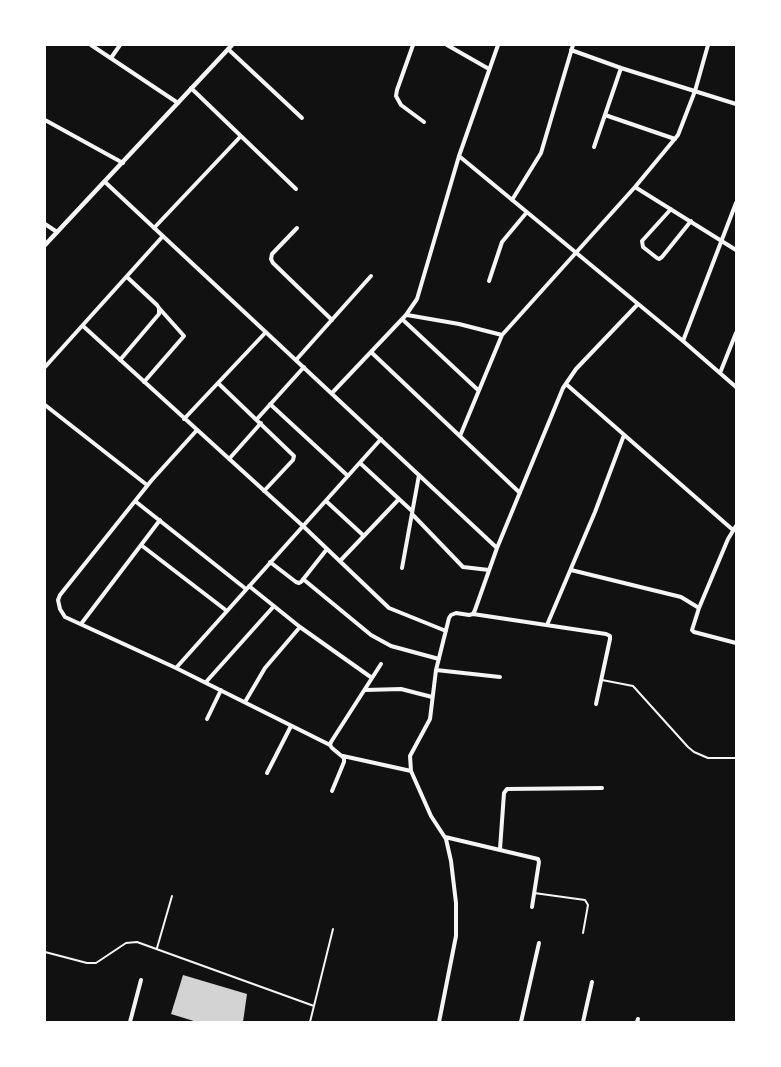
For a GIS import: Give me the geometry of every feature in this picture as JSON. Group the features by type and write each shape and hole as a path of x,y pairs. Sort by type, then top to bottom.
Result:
{"street":[{"path":"91,45 178,103"},
{"path":"111,58 120,45"},
{"path":"413,45 396,96 401,105 424,122"},
{"path":"447,45 489,69"},
{"path":"332,393 412,308 420,290 459,156 498,45"},
{"path":"460,436 502,335 675,139 695,91 708,45"},
{"path":"45,245 230,47 302,118"},
{"path":"512,200 539,159 572,47 621,68 736,104"},
{"path":"594,147 621,68"},
{"path":"191,88 296,189"},
{"path":"605,115 675,139"},
{"path":"45,120 123,162"},
{"path":"154,228 241,136"},
{"path":"459,156 736,387"},
{"path":"105,182 497,548"},
{"path":"635,187 736,250"},
{"path":"683,341 736,203"},
{"path":"671,209 642,242 643,247 657,258 662,257 691,221"},
{"path":"489,281 502,242 527,212"},
{"path":"45,224 57,232"},
{"path":"297,228 272,254 271,259 332,320"},
{"path":"45,367 163,236"},
{"path":"296,360 371,276"},
{"path":"127,277 184,336 144,382"},
{"path":"473,614 497,548 566,384 576,369 638,304"},
{"path":"120,360 159,314 159,308"},
{"path":"406,315 459,324 502,335"},
{"path":"402,319 478,390"},
{"path":"83,326 303,526 389,608 446,631"},
{"path":"184,419 266,332"},
{"path":"720,373 736,333"},
{"path":"371,352 520,494"},
{"path":"256,419 304,367"},
{"path":"218,383 294,456 293,460 264,491"},
{"path":"566,384 734,528 693,627 694,632 736,643"},
{"path":"270,404 348,476"},
{"path":"45,405 147,485"},
{"path":"229,459 261,423"},
{"path":"197,430 147,485 60,595 58,604 62,613 65,617 206,682 330,745 342,756 411,771"},
{"path":"547,625 595,512 624,435"},
{"path":"176,668 381,439"},
{"path":"360,463 399,499 463,567 489,570"},
{"path":"402,568 419,475"},
{"path":"340,561 399,499"},
{"path":"135,501 300,627 372,678"},
{"path":"326,501 364,536"},
{"path":"81,624 159,520"},
{"path":"141,545 227,611"},
{"path":"270,562 298,583 327,549"},
{"path":"570,570 681,597 699,608"},
{"path":"303,579 371,635 391,646 439,659"},
{"path":"206,682 274,606"},
{"path":"439,1022 456,936 457,918 451,861 445,837 431,816 411,771 410,756 430,719 436,670 449,618 452,615 473,614 610,636 596,704"},
{"path":"245,702 265,668 300,627"},
{"path":"330,745 381,664"},
{"path":"436,670 500,677"},
{"path":"364,690 401,689 432,698"},
{"path":"207,719 221,690"},
{"path":"267,774 291,726"},
{"path":"332,791 344,762 342,756"},
{"path":"500,849 504,793 507,789 602,788"},
{"path":"445,837 538,859 532,907"},
{"path":"521,1022 539,943"},
{"path":"130,1022 141,980"},
{"path":"583,1022 592,982"}],"lane":[{"path":"602,680 633,686 694,753 708,758 736,758"},
{"path":"534,893 585,900 588,905 583,933"},
{"path":"157,949 172,896"},
{"path":"310,1022 333,929"},
{"path":"45,952 92,963 99,962 129,942 137,942 314,1006"}],"building":[{"path":"183,975 247,994 243,1022 197,1022 171,1014"}]}
